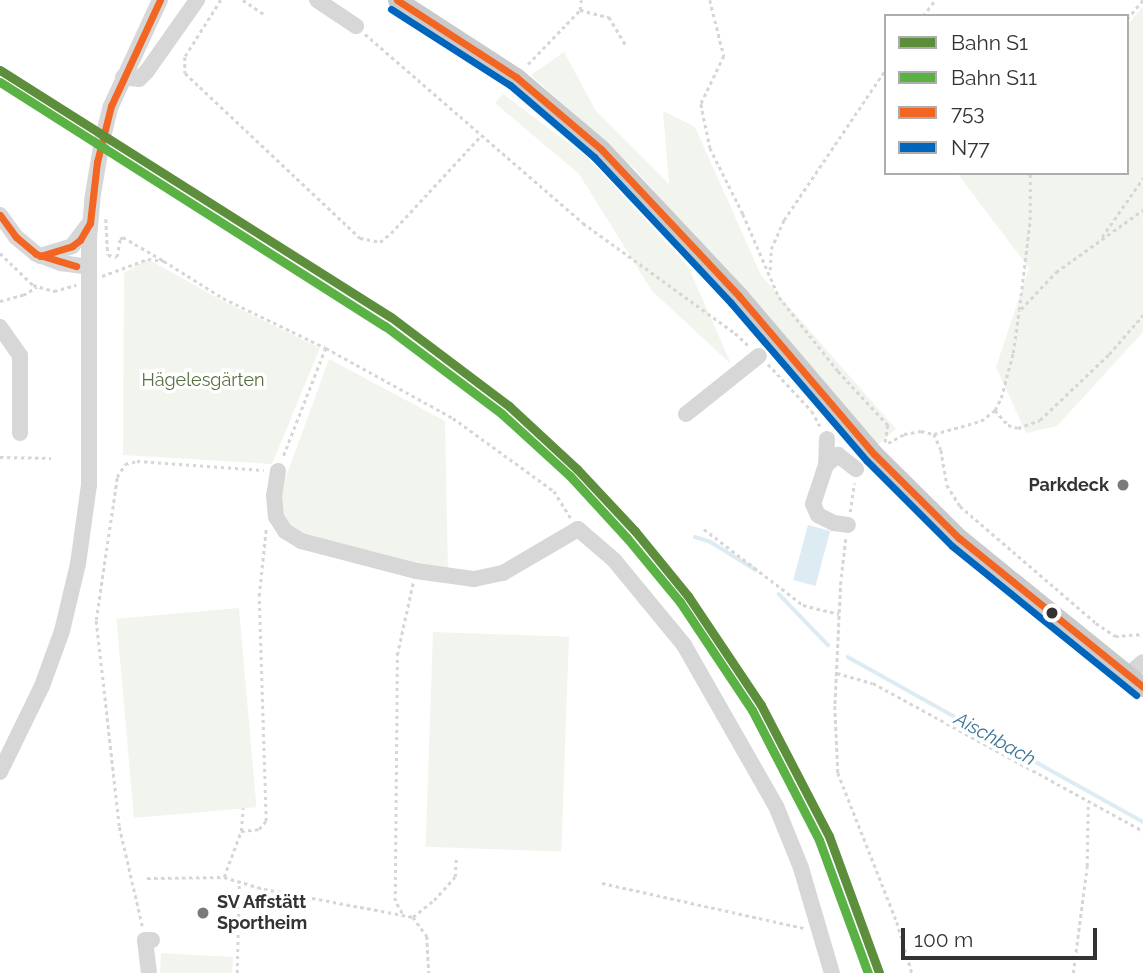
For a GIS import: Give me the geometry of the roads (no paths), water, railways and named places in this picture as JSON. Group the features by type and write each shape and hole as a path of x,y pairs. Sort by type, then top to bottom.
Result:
{"main road":[{"path":"397,0 516,77 601,149 959,538 1138,674"}],"street":[{"path":"0,772 28,719 51,662 71,598 82,541 90,452 89,267 94,186 102,141 120,82 160,0"},
{"path":"120,82 139,79 147,71 197,0"},
{"path":"317,0 356,26"},
{"path":"0,215 16,237 40,256 89,267"},
{"path":"40,256 72,246 80,240 90,223"},
{"path":"0,327 20,356 20,433"},
{"path":"686,414 759,356"},
{"path":"827,439 826,465 814,491 813,504 818,515 834,523 848,525"},
{"path":"826,465 838,456 856,469"},
{"path":"278,471 274,495 276,517 285,531 301,541 416,571 474,579 503,573 578,529 614,560 684,645 776,806 821,931 832,973"},
{"path":"149,940 149,973"}],"waterway":[{"path":"695,537 711,542 756,570"},
{"path":"779,594 828,645"},
{"name":"Aischbach","path":"848,657 1143,822"}],"rail line":[{"name":"S1","path":"0,70 391,317 509,406 577,469 635,531 688,596 761,705 829,836 879,973"},
{"name":"S11","path":"0,82 385,326 502,414 570,476 627,538 680,602 752,710 819,840 868,973"}],"place":[{"name":"Parkdeck","path":"1123,485"},
{"name":"SV Affstätt Sportheim","path":"203,913"}],"park label":[{"name":"Hägelesgärten","path":"203,380"}]}
